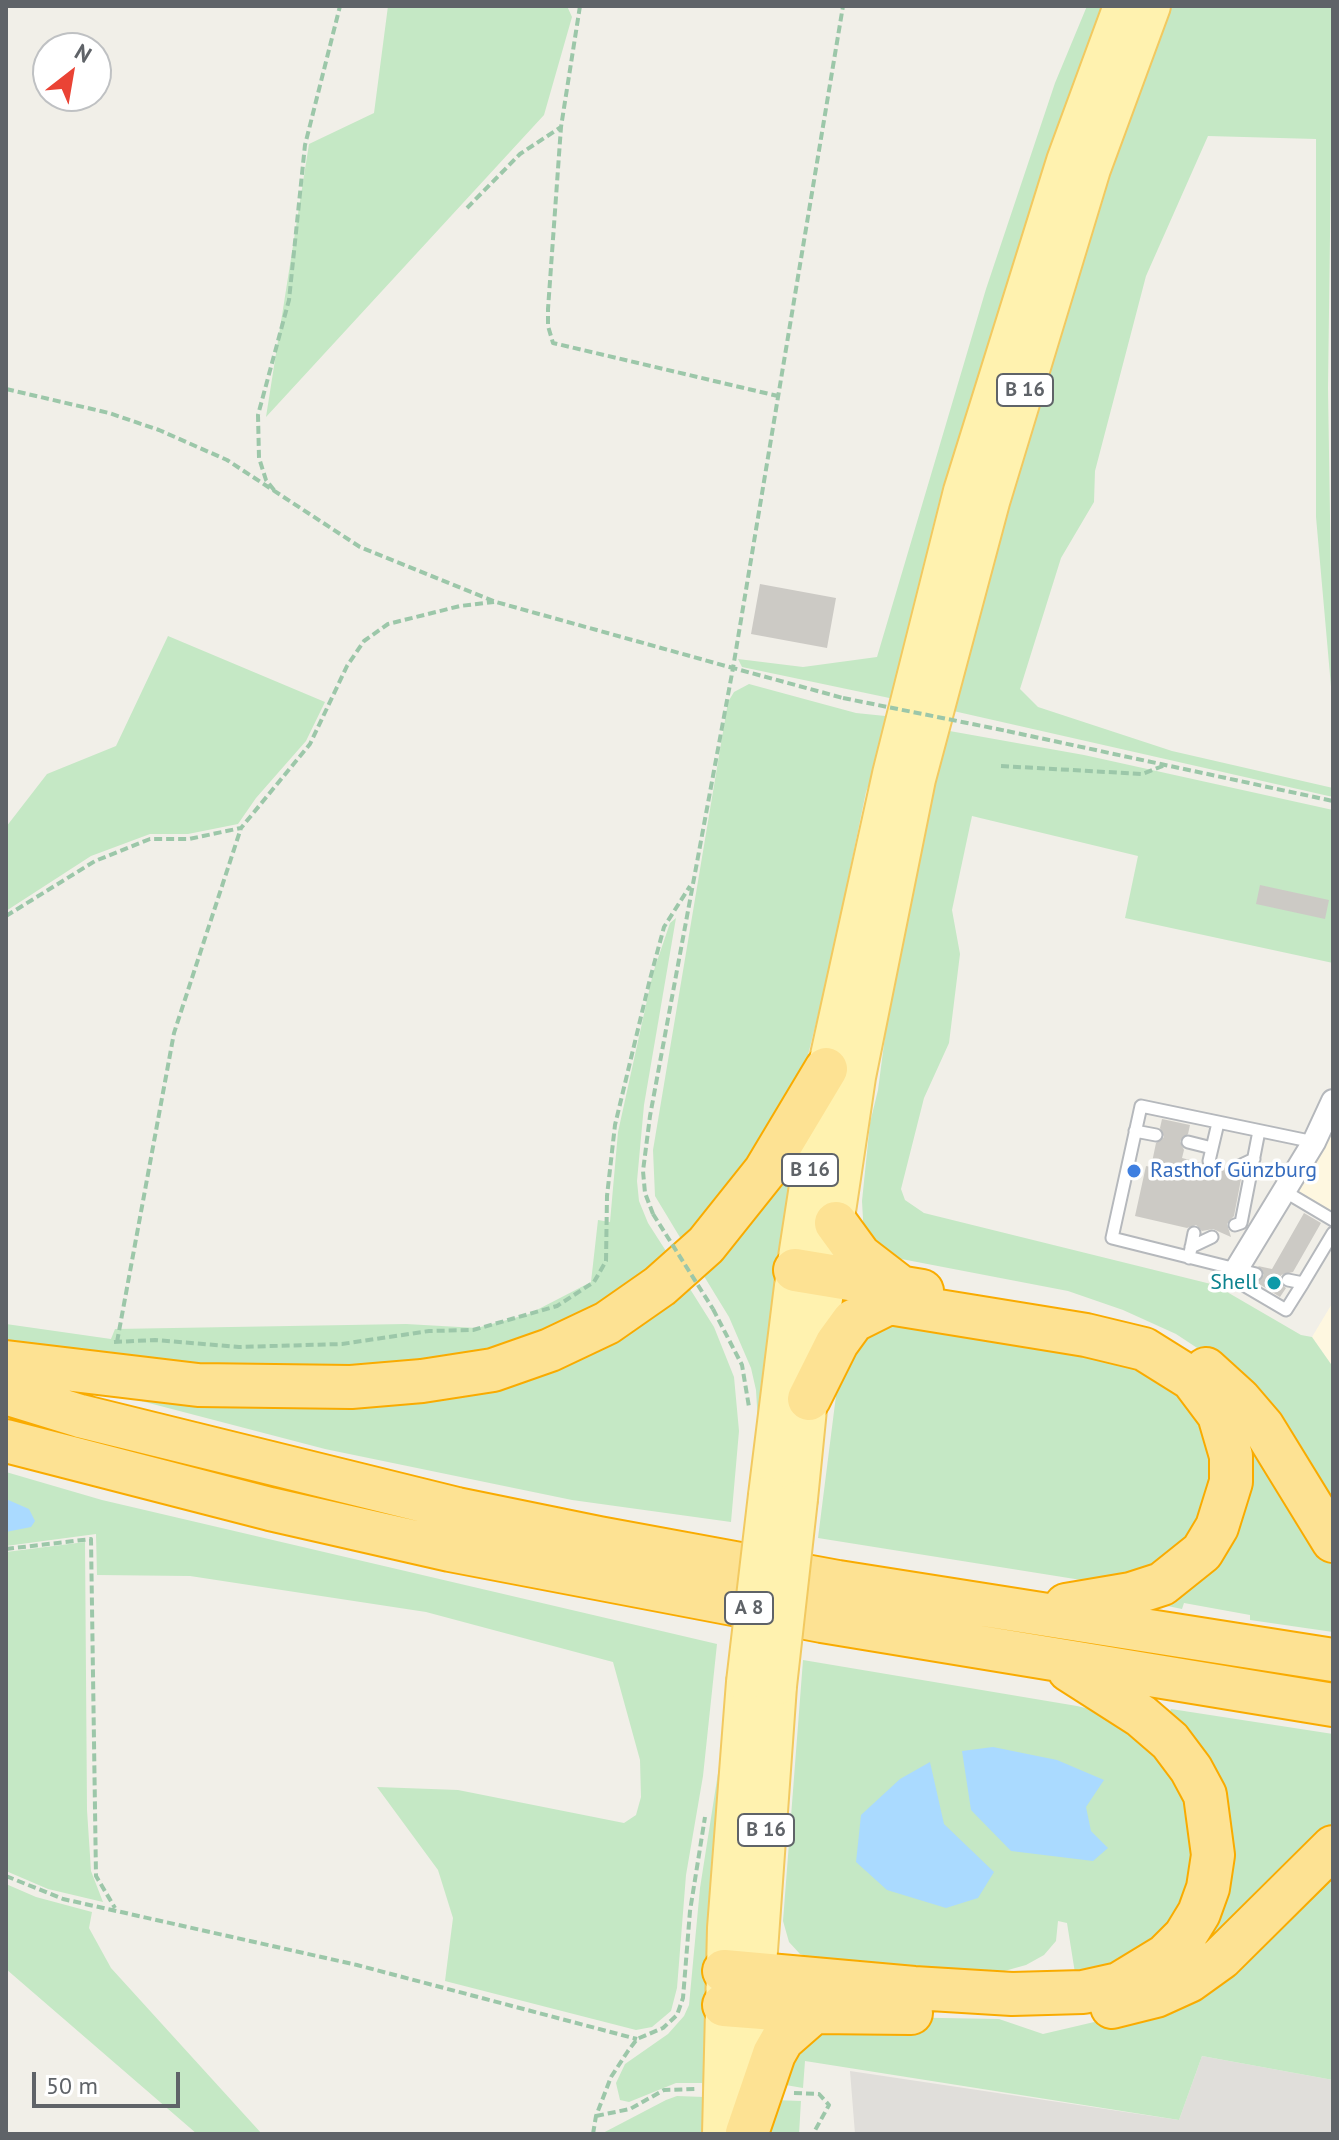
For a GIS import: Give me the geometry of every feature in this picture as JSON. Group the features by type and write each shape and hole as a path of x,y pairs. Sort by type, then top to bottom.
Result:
{"highway":[{"path":"6,1362 198,1385 351,1387 493,1370 550,1350 607,1323 660,1286 706,1245 765,1171 826,1069"},
{"path":"836,1223 860,1256 900,1287"},
{"path":"812,1273 1081,1317 1131,1330 1187,1355 1215,1376 1263,1427 1333,1541"},
{"path":"809,1399 837,1343 853,1321 889,1303 1042,1327 1144,1349 1192,1379 1219,1415 1231,1456 1227,1505 1202,1552 1162,1584 1105,1599 1030,1610"},
{"name":"A 8","path":"6,1393 80,1416 457,1509 838,1582 1333,1660"},
{"name":"A 8","path":"6,1441 270,1509 450,1550 746,1607 1333,1705"},
{"path":"739,1989 1083,1992 1119,1984 1143,1972 1185,1936 1199,1913 1208,1888 1213,1855 1205,1795 1170,1741 1141,1716 1050,1659"},
{"path":"739,1989 814,2012 1088,2012 1156,1996 1189,1981 1221,1958 1333,1847"},
{"path":"747,2134 774,2054 782,2040 814,2012"}],"main road":[{"name":"B 16","path":"783,1497 809,1399 812,1273 826,1069 891,774 962,491 1065,161 1122,6"},
{"name":"B 16","path":"721,2134 739,1989 761,1684 812,1273 836,1223 857,1077 917,779 1004,457 1092,169 1152,6"},
{"name":"B 16","path":"739,1989 747,2134"}],"street":[{"path":"1246,1272 1284,1191 1314,1142 1333,1101"}],"lane":[{"path":"1246,1272 1190,1252 1112,1238 1141,1106 1314,1142"},
{"path":"1209,1161 1218,1123"},
{"path":"1135,1131 1156,1135"},
{"path":"1235,1225 1241,1223 1259,1131"},
{"path":"1188,1142 1212,1148"},
{"path":"1235,1168 1254,1159"},
{"path":"1284,1191 1333,1220"},
{"path":"1190,1252 1194,1233"},
{"path":"1246,1272 1235,1280 1286,1310 1333,1233"},
{"path":"1190,1252 1212,1237"},
{"path":"1288,1280 1303,1283"}],"path":[{"path":"279,496 266,480 259,458 258,415 289,300 305,145 340,6"},
{"path":"580,6 561,127 548,309 548,326 553,343 778,396"},
{"path":"750,1413 742,1365 713,1309 653,1214 645,1193 643,1171 690,886 733,668 843,6"},
{"path":"467,208 520,154 561,127"},
{"path":"6,389 109,413 159,430 227,460 360,547 496,602 843,698 1333,801"},
{"path":"117,1342 174,1033 241,828 310,744 347,666 364,641 388,624 460,606 496,602"},
{"path":"1001,766 1142,774 1165,765"},
{"path":"6,916 95,861 150,839 189,839 241,828"},
{"path":"103,1343 155,1340 239,1347 342,1344 429,1331 473,1330 557,1306 594,1282 606,1261 607,1196 615,1125 646,993 664,927 690,886"},
{"path":"6,1549 91,1539 96,1876 115,1908"},
{"path":"593,2134 596,2116 611,2077 637,2039 663,2028 677,2015 683,1998 690,1911 706,1811"},
{"path":"6,1876 63,1899 115,1908 357,1965 637,2039"},
{"path":"596,2116 630,2109 664,2090 703,2089"},
{"path":"791,2093 819,2094 829,2105 813,2134"}],"shaded area":[{"path":"1333,1129 1333,1218 1296,1196"},
{"path":"1333,1302 1333,1367 1312,1337"},
{"path":"1202,2056 1333,2080 1333,2134 855,2134 850,2071 1179,2120"}],"green space":[{"path":"388,6 567,6 572,17 544,115 266,417 309,144 374,113"},
{"path":"1087,6 1108,6 899,700 742,667 738,659 803,667 877,657 986,289 1055,83"},
{"path":"1165,6 1333,6 1328,388 1333,709 1316,517 1316,139 1208,136 1146,276 1095,471 1094,502 1061,558 1020,689 1038,707 1172,751 1333,788 1333,797 949,710 1091,217"},
{"path":"168,636 325,702 306,741 256,798 238,824 188,834 150,834 91,856 6,911 6,827 47,774 116,746"},
{"path":"749,684 856,713 895,717 866,792 829,971 808,1055 790,1102 687,1249 655,1196 653,1150 728,702 734,692"},
{"path":"944,730 1084,755 1333,810 1333,963 1125,918 1138,856 972,816 952,910 960,954 949,1043 924,1098 901,1189 905,1200 924,1213 1215,1285 1301,1335 1312,1337 1333,1367 1333,1520 1223,1365 1176,1334 1123,1310 1068,1291 891,1257 864,1237 862,1201 870,1123 878,1090 901,914"},
{"path":"676,918 644,1105 637,1181 639,1201 648,1223 673,1262 628,1296 470,1364 209,1374 6,1350 6,1324 111,1339 115,1329 406,1324 477,1328 529,1314 591,1282 598,1220 610,1222 618,1132 653,973 670,923"},
{"path":"810,1107 759,1439 756,1390 751,1368 729,1317 699,1268"},
{"path":"685,1281 714,1327 734,1377 739,1431 731,1522 572,1500 325,1449 122,1396 360,1400"},
{"path":"874,1322 1132,1356 1205,1411 1218,1500 1166,1572 1100,1583 818,1538 841,1356"},
{"path":"1236,1418 1333,1560 1333,1632 1250,1620 1250,1615 1184,1603 1182,1609 1148,1602 1185,1587"},
{"path":"6,1472 102,1500 717,1644 703,1776 686,1875 677,1988 671,2011 652,2027 636,2030 445,1981 453,1918 438,1870 377,1787 458,1790 624,1823 636,1815 641,1797 640,1760 613,1662 426,1612 190,1576 97,1575 96,1534 6,1546"},
{"path":"85,1542 87,1810 91,1871 103,1902 48,1889 6,1871 6,1552"},
{"path":"803,1660 1077,1706 1115,1715 1154,1740 1204,1827 1184,1923 1122,1971 1075,1973 1067,1923 1058,1921 1056,1941 1044,1955 1026,1965 990,1975 813,1958 800,1954 789,1942 783,1921"},
{"path":"732,1684 709,2134 601,2134 677,2096 704,2097 702,2083 676,2083 629,2102 620,2100 616,2083 625,2064 668,2034 684,2016 689,2005 700,1888"},
{"path":"1171,1709 1333,1734 1333,1828 1174,1973 1211,1910 1166,1720"},
{"path":"1333,1871 1333,2080 1202,2056 1179,2120 805,2061 803,2088 774,2083 801,2037 885,2017 999,2019 1043,2034 1107,2019"},
{"path":"6,1884 36,1897 92,1912 89,1928 111,1968 262,2134 197,2134 6,1969"},
{"path":"773,2100 801,2101 799,2134 771,2134"}],"water":[{"path":"6,1499 29,1509 35,1521 31,1527 6,1532"},
{"path":"993,1747 1057,1760 1104,1780 1086,1807 1091,1831 1108,1848 1093,1861 1011,1851 971,1810 962,1751"},
{"path":"930,1762 944,1824 994,1872 978,1898 946,1908 887,1890 856,1862 861,1815 900,1779"}],"building":[{"path":"760,584 836,598 827,648 751,634"},
{"path":"1260,885 1329,900 1325,919 1256,904"},
{"name":"Shell","path":"1162,1119 1190,1125 1188,1134 1180,1141 1184,1150 1182,1158 1201,1163 1208,1169 1216,1166 1227,1168 1234,1176 1242,1174 1234,1216 1227,1224 1231,1237 1213,1229 1202,1231 1196,1225 1187,1228 1135,1216 1146,1166 1151,1167 1156,1143 1164,1137 1160,1128"},
{"path":"1304,1213 1321,1223 1293,1272 1281,1275 1280,1283 1286,1288 1280,1297 1256,1282 1264,1275 1258,1266 1272,1269"}],"place":[{"name":"Rasthof Günzburg","path":"1134,1171"},
{"name":"Shell","path":"1274,1283"}]}
